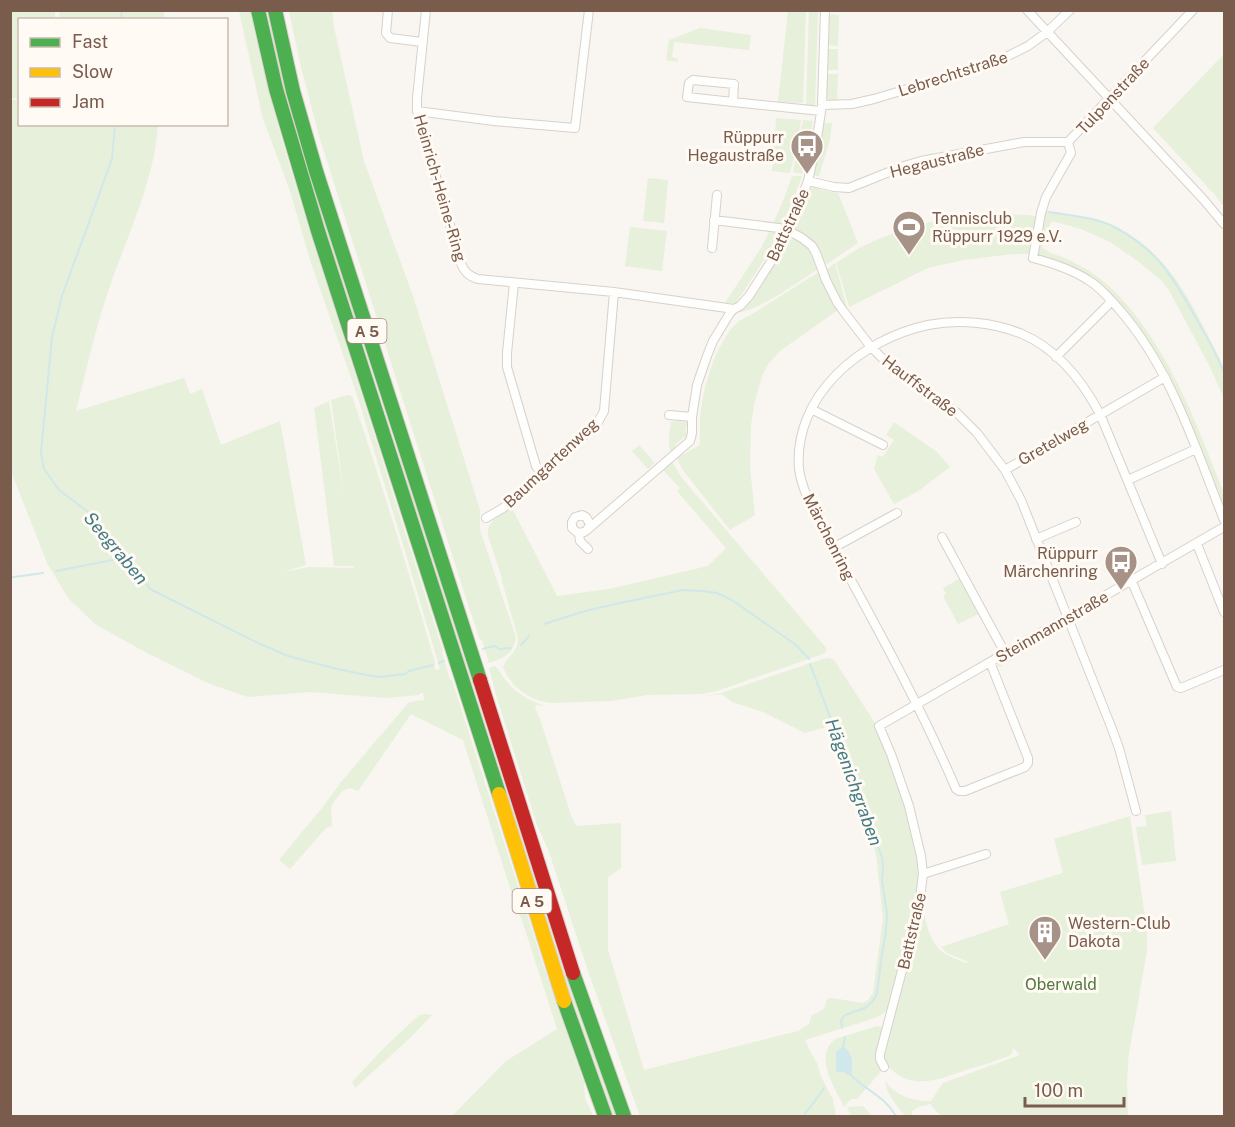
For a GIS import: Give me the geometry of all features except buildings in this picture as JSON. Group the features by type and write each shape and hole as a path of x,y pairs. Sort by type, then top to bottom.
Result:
{"highway":[{"name":"A 5","path":"258,10 276,89 301,176 554,972 605,1116"},
{"name":"A 5","path":"275,10 316,172 571,967 624,1116"}],"street":[{"path":"388,10 386,33 390,38 422,42"},
{"name":"Heinrich-Heine-Ring","path":"426,10 417,111 463,269 471,277 614,292 734,309"},
{"path":"417,111 575,128 589,10"},
{"name":"Battstraße","path":"587,530 690,441 693,434 692,417 697,385 706,356 723,324 734,309 749,296 789,231 808,181 821,108 825,10"},
{"path":"1027,10 1224,224"},
{"name":"Lebrechtstraße","path":"733,102 734,84 693,80 688,83 687,97 733,102 821,108 868,101 994,63 1021,51 1047,32 1070,10"},
{"name":"Tulpenstraße","path":"1112,301 1090,281 1074,271 1033,258 1041,213 1046,197 1071,153 1068,142 1193,10"},
{"name":"Hegaustraße","path":"808,181 849,188 921,161 1024,142 1068,142"},
{"path":"712,248 717,195"},
{"path":"714,220 770,226 789,231"},
{"name":"Hauffstraße","path":"789,231 812,246 837,302 871,347 891,367 956,412 977,432 1017,490 1119,748 1136,811"},
{"path":"514,283 507,367 537,466 542,474"},
{"name":"Baumgartenweg","path":"486,518 503,508 542,474 597,424 602,416 614,292"},
{"path":"1056,357 1112,301 1137,331 1175,396 1224,520"},
{"name":"Märchenring","path":"990,662 1028,762 1025,767 965,791 959,791 956,789 918,704 809,501 801,477 800,444 811,409 821,392 846,365 871,347 916,328 940,323 965,322 1021,334 1040,345 1066,366 1093,400 1162,564"},
{"name":"Gretelweg","path":"1005,470 1165,377"},
{"path":"811,409 883,445"},
{"path":"669,415 692,417"},
{"path":"1128,480 1196,449"},
{"path":"833,548 897,513"},
{"path":"577,516 584,516 590,524 587,530 579,533 574,530 572,520 577,516"},
{"path":"1036,539 1077,522"},
{"name":"Steinmannstraße","path":"879,726 1224,527"},
{"path":"579,533 580,541 588,549"},
{"path":"942,537 1005,653"},
{"path":"1197,544 1224,612"},
{"path":"1132,582 1177,687 1181,688 1224,670"},
{"name":"Battstraße","path":"879,726 909,806 923,874 919,906 880,1054 884,1067"},
{"path":"923,874 986,854"}],"green space":[{"path":"10,11 55,11 55,18 18,18 18,99 11,98"},
{"path":"60,11 164,11 164,18 59,18"},
{"path":"239,11 250,11 279,130 302,208 443,651 450,680 452,680 543,964 584,1083 585,1098 593,1116 452,1116 506,1061 557,1029 463,740 411,714 358,791 350,788 342,791 333,803 332,826 326,828 290,869 279,860 409,702 424,700 423,692 419,695 386,698 310,692 248,697 210,684 147,653 95,624 68,598 47,563 11,471 11,100 18,100 18,126 158,126 144,193 104,304 76,411 184,378 190,394 202,389 221,445 280,421 306,565 283,572 309,567 354,568 353,566 334,566 314,408 329,401 345,501 331,400 347,395 352,396 405,562 435,662 435,670 440,669 356,392 310,260 290,191 263,119"},
{"path":"267,11 269,11 361,335 359,336 292,122"},
{"path":"289,11 332,11 364,161 414,299 480,510 480,530 516,637 511,651 504,657 489,663 464,592 319,136"},
{"path":"788,11 806,11 803,103 778,102"},
{"path":"809,11 818,11 815,105 806,107"},
{"path":"831,14 839,15 838,46 828,45 828,20"},
{"path":"700,28 751,35 749,50 674,42 672,57 678,59 678,62 666,60 669,40"},
{"path":"827,49 838,49 838,70 827,70"},
{"path":"1224,54 1224,207 1153,128"},
{"path":"827,74 838,74 837,102 830,101 826,96"},
{"path":"776,118 801,120 790,173 772,171"},
{"path":"803,120 813,121 802,174 793,172"},
{"path":"823,123 832,123 830,140 819,176 815,176 813,173"},
{"path":"792,176 802,176 784,224 773,224 785,196"},
{"path":"648,178 668,180 664,223 643,221"},
{"path":"814,186 819,187 820,190 838,193 858,243 827,264 823,263 797,232 795,225 807,192"},
{"path":"1045,210 1096,220 1121,229 1148,248 1184,291 1224,369 1224,398 1209,365 1162,281 1110,242 1081,229 1052,221 1046,232 1042,247 1094,274 1109,286 1147,331 1190,410 1224,493 1224,507 1180,397 1163,365 1120,306 1121,304 1082,271 1080,273 1036,255"},
{"name":"Tennisclub Rüppurr 1929 e.V.","path":"985,213 1038,217 1031,254 963,260 928,268 849,307 836,263 862,246 898,232 942,219"},
{"path":"630,227 667,231 662,271 625,266"},
{"path":"770,230 779,235 759,268 736,303 725,303 761,248"},
{"path":"793,239 803,243 810,250 818,269 769,300 741,312 785,243"},
{"path":"835,263 847,308 845,309 826,270"},
{"path":"820,273 838,310 780,351 769,363 762,376 751,426 750,467 755,515 730,530 682,469 677,458 700,445 700,413 707,380 723,340 731,329 739,321"},
{"path":"671,422 688,422 690,426 686,426 686,433 690,434 687,441 684,437 675,445 677,449 672,453 669,442"},
{"path":"894,422 937,452 950,467 917,492 894,504 874,469 878,455 883,457 894,440 886,435"},
{"path":"639,445 655,463 648,469 632,451"},
{"path":"399,459 401,459 467,666 465,667"},
{"path":"672,462 682,478 823,644 826,652 717,691 702,694 647,695 611,701 551,703 543,702 522,692 511,681 503,667 516,648 518,638 488,536 489,526 495,519 512,508 557,596 609,589 708,566 726,548 677,491 680,488 662,469"},
{"path":"959,579 978,614 958,624 943,596 946,594 943,588"},
{"path":"1061,627 1063,630 1000,667 998,666 999,661"},
{"path":"829,658 834,660 877,726 902,793 918,864 916,904 890,1007 875,1018 805,1040 833,1100 836,1116 640,1116 588,971 548,849 537,825 489,668 495,666 518,692 546,706 536,705 535,707 576,826 621,823 621,868 608,877 608,950 644,1070 798,1031 809,1024 812,1015 824,1009 827,999 863,1003 873,993 883,918 876,854 866,820 830,726 805,733 763,712 732,702 722,694 701,697 721,693"},
{"path":"467,674 469,674 563,967 616,1116 612,1116 560,967"},
{"path":"1171,811 1176,861 1142,865 1136,827 1147,826 1145,815"},
{"name":"Oberwald","path":"1130,816 1147,930 1147,951 1129,1053 1128,1116 941,1116 930,1104 918,1107 911,1112 914,1116 905,1116 890,1095 885,1080 899,1094 917,1100 931,1101 943,1083 1020,1055 1013,1048 1012,1053 1004,1058 940,1078 921,1081 902,1077 886,1063 883,1052 923,906 927,925 935,944 947,955 966,963 968,962 947,953 941,947 1009,924 1000,892 1063,873 1054,839"},
{"path":"419,1015 432,1015 355,1088 352,1082 385,1047"},
{"path":"877,1026 883,1031 882,1070 857,1099 851,1099 844,1107 831,1081 826,1063 829,1046 835,1039","holes":["841,1048 853,1062 851,1074 848,1075 836,1071 836,1052"]},
{"path":"863,1106 872,1116 851,1116 847,1107"}],"water":[{"path":"843,1046 852,1059 851,1075 836,1072 836,1052"}],"waterway":[{"name":"Seegraben","path":"121,18 122,10"},
{"name":"Seegraben","path":"115,126 112,159 62,296 52,337 41,453 44,469 59,490 95,517 128,557 150,589 288,656 380,677 405,674 433,665"},
{"path":"1049,212 1083,217 1108,224 1131,237 1154,256 1181,292 1212,346 1224,373"},
{"path":"56,571 128,557"},
{"path":"10,578 43,573"},
{"name":"Hägenichgraben","path":"544,624 620,603 683,590 702,591 717,593 732,600 796,645 809,659"},
{"name":"Hägenichgraben","path":"521,645 529,636"},
{"path":"483,649 495,646 499,649 511,648"},
{"path":"439,663 444,661"},
{"name":"Hägenichgraben","path":"810,664 872,820 883,867 882,881 887,914 876,996 865,1008 845,1015 841,1020 842,1028"},
{"path":"843,1047 845,1037"},
{"path":"849,1073 880,1097 896,1116"},
{"name":"Hägenichgraben","path":"803,1116 824,1088"}],"traffic: fast":[{"path":"258,10 276,89 318,231 499,794"},
{"path":"275,10 293,91 316,171 480,680"},
{"path":"573,973 624,1116"},
{"path":"564,1001 605,1116"}],"traffic: slow":[{"path":"499,794 564,1001"}],"traffic: jam":[{"path":"480,680 573,973"}],"place":[{"name":"Rüppurr Hegaustraße","path":"807,175"},
{"name":"Tennisclub Rüppurr 1929 e.V.","path":"909,256"},
{"name":"Rüppurr Märchenring","path":"1121,591"},
{"name":"Western-Club Dakota","path":"1045,961"}]}
